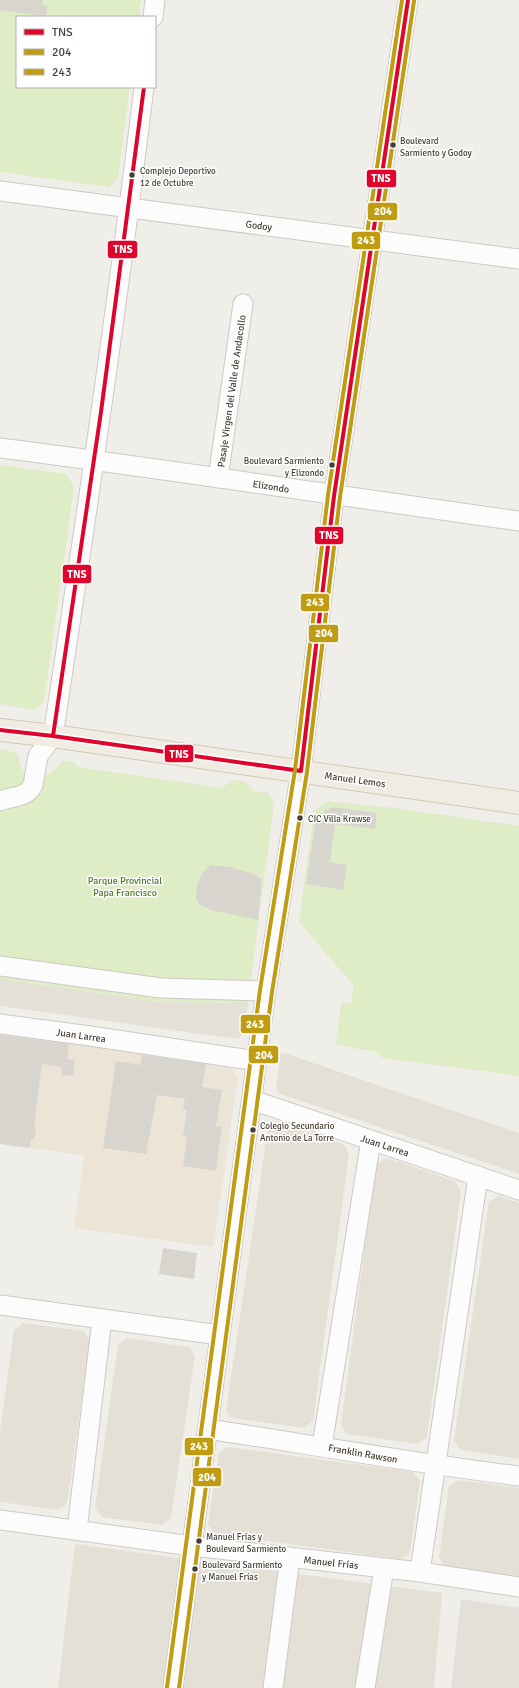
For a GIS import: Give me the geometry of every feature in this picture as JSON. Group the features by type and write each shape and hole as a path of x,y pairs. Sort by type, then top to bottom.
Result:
{"main road":[{"name":"Manuel Lemos","path":"0,730 53,736 519,803"}],"street":[{"path":"153,16 155,0"},
{"path":"173,1688 266,991 301,771 334,496 408,0"},
{"path":"0,801 28,793 31,789 36,772 38,756 53,736 95,460 130,209 144,88"},
{"name":"Godoy","path":"0,191 519,259"},
{"name":"Pasaje Virgen del Valle de Andacollo","path":"218,478 243,304"},
{"name":"Elizondo","path":"0,448 95,460 334,496 519,521"},
{"path":"0,966 161,988 266,991"},
{"name":"Juan Larrea","path":"0,1024 257,1061"},
{"name":"Juan Larrea","path":"252,1100 519,1190"},
{"path":"322,1446 371,1140"},
{"path":"420,1572 478,1176"},
{"path":"0,1305 220,1335"},
{"path":"77,1530 102,1319"},
{"name":"Franklin Rawson","path":"208,1429 322,1446 435,1466 519,1476"},
{"name":"Manuel Frías","path":"0,1520 192,1546 420,1572 519,1587"},
{"path":"273,1688 290,1557"},
{"path":"365,1688 384,1568"}],"shaded area":[{"path":"0,979 161,1002 248,1003 244,1033 237,1039 0,1006"},
{"name":"Colegio Secundario Antonio de La Torre","path":"0,1033 231,1068 238,1077 213,1247 74,1228 84,1155 0,1144"},
{"path":"281,1052 519,1133 519,1174 280,1094 276,1087"},
{"path":"277,1122 343,1144 349,1154 313,1421 304,1428 232,1418 226,1411 268,1128"},
{"path":"386,1158 455,1181 461,1191 427,1437 418,1444 347,1434 341,1425 376,1164"},
{"path":"499,1196 519,1203 519,1459 461,1450 454,1441 489,1202"},
{"path":"23,1323 83,1331 90,1340 67,1504 58,1510 0,1502 0,1432 14,1330"},
{"path":"127,1338 189,1347 195,1356 171,1518 162,1525 102,1517 95,1508 118,1345"},
{"path":"228,1447 413,1472 420,1481 410,1553 401,1559 215,1534 208,1524 219,1453"},
{"path":"458,1480 519,1488 519,1577 446,1567 439,1558 449,1486"},
{"path":"75,1544 442,1593 434,1688 58,1688"},
{"path":"461,1599 519,1608 519,1688 451,1688"}],"green space":[{"path":"0,0 141,0 139,16 16,16 16,88 130,88 118,178 109,187 0,172"},
{"path":"0,465 67,474 74,488 44,702 35,710 0,704"},
{"name":"Parque Provincial Papa Francisco","path":"0,749 17,753 22,770 50,774 63,760 74,762 78,767 221,788 234,780 246,782 253,791 268,793 274,803 248,1003 161,1002 0,979"},
{"path":"326,801 394,808 519,826 519,1076 383,1058 376,1052 336,1045 341,1003 351,1003 354,986 299,922 314,811"}],"building":[{"path":"0,0 43,0 42,5 48,6 46,16 0,10"},
{"path":"333,807 377,813 375,829 335,824 330,862 347,865 343,890 306,884 316,817 323,818 324,811"},
{"path":"211,865 229,867 251,873 262,879 258,920 211,910 199,904 196,900 197,884 203,872"},
{"path":"0,1035 69,1044 67,1059 75,1060 73,1076 61,1075 62,1067 42,1064 34,1126 36,1127 35,1139 31,1139 30,1148 0,1144"},
{"path":"142,1055 206,1064 202,1087 222,1090 216,1126 222,1127 216,1171 183,1166 187,1137 183,1136 187,1110 183,1109 185,1099 157,1095 146,1154 103,1148 116,1061 140,1065"},
{"path":"163,1248 197,1253 194,1279 159,1274"}],"transit line":[{"name":"243","path":"167,1687 260,990 295,770 328,495 402,0"},
{"name":"TNS","path":"0,730 53,736 301,771 334,496 408,0"},
{"name":"204","path":"179,1688 272,992 307,772 340,497 414,1"},
{"name":"TNS","path":"53,736 101,412 144,88"}],"place":[{"name":"Boulevard Sarmiento y Godoy","path":"393,145"},
{"name":"Complejo Deportivo 12 de Octubre","path":"132,175"},
{"name":"Boulevard Sarmiento y Elizondo","path":"332,465"},
{"name":"CIC Villa Krawse","path":"300,818"},
{"name":"Colegio Secundario Antonio de La Torre","path":"253,1130"},
{"name":"Manuel Frías y Boulevard Sarmiento","path":"199,1541"},
{"name":"Boulevard Sarmiento y Manuel Frías","path":"195,1569"}]}
